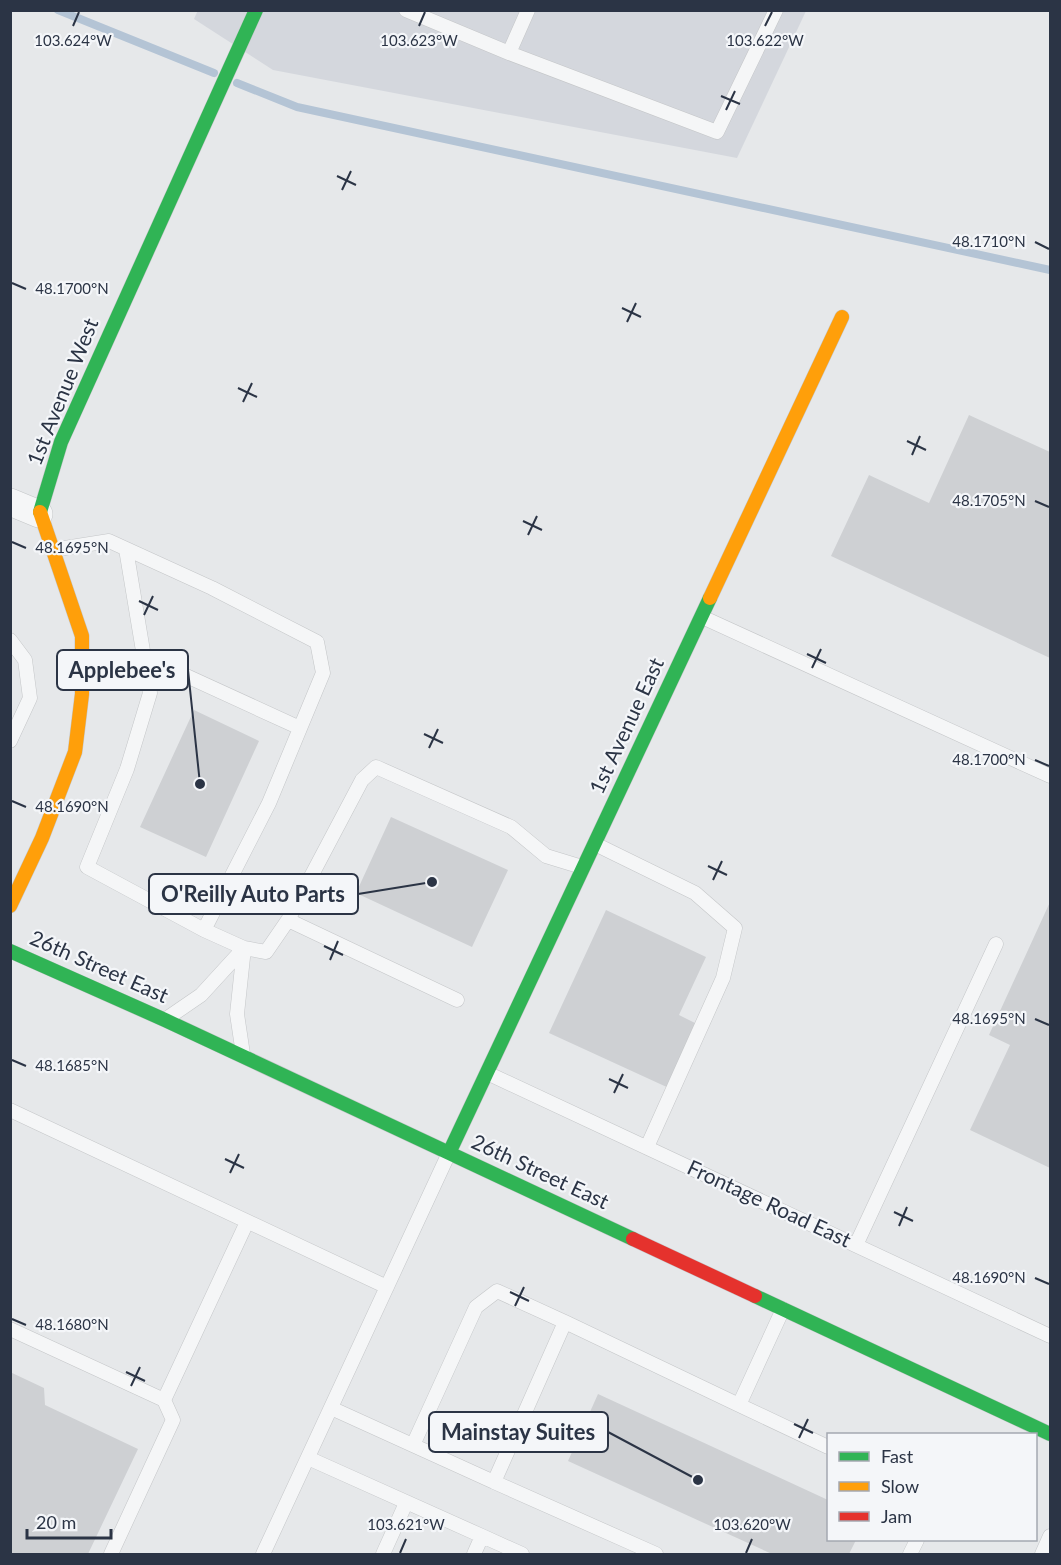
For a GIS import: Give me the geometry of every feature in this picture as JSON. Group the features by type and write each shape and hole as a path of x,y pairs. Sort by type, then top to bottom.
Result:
{"street":[{"name":"1st Avenue West","path":"39,514 61,442 256,10"},
{"name":"1st Avenue East","path":"449,1153 842,317"},
{"path":"10,502 39,514 81,636 82,694 75,752 42,838 10,906"},
{"name":"26th Street East","path":"10,951 165,1020 1050,1434"}],"lane":[{"path":"406,10 509,53 717,132 776,10"},
{"path":"509,53 528,10"},
{"path":"52,550 109,541 212,588 317,642 323,673 269,803 204,930"},
{"path":"126,549 150,693 127,769 87,867 204,930 244,948 266,952 288,920 362,780 376,766 511,827 546,856 582,867"},
{"path":"702,617 1050,776"},
{"path":"10,640 25,660 30,698 10,741"},
{"path":"145,657 300,728"},
{"path":"595,844 696,893 735,928 723,978 647,1146"},
{"path":"288,920 458,1000"},
{"path":"856,1245 996,944"},
{"path":"165,1020 201,995 244,948"},
{"path":"243,1057 237,1014 244,948"},
{"name":"Frontage Road East","path":"487,1074 647,1146 1050,1336"},
{"path":"10,1110 387,1287"},
{"path":"263,1554 449,1153"},
{"path":"164,1400 247,1222"},
{"path":"413,1445 476,1307 497,1291 827,1447"},
{"path":"739,1405 783,1309"},
{"path":"494,1482 565,1322"},
{"path":"10,1329 164,1400 173,1420 111,1554"},
{"path":"331,1408 656,1554"},
{"path":"308,1458 522,1554"},
{"path":"383,1554 406,1503"},
{"path":"474,1554 482,1536"},
{"path":"1042,1554 1050,1536"}],"shaded area":[{"path":"198,10 806,11 737,158 273,70 194,19"}],"building":[{"path":"969,415 1050,452 1050,658 831,556 869,475 929,503"},
{"path":"194,710 259,741 206,857 140,827"},
{"path":"391,817 508,870 472,947 356,893"},
{"path":"1050,902 1050,1168 970,1130 1010,1045 989,1035"},
{"path":"606,910 706,957 679,1015 701,1026 671,1089 549,1033"},
{"path":"10,1372 44,1388 45,1405 138,1449 88,1554 10,1554"},
{"path":"598,1394 827,1500 827,1541 856,1541 849,1554 772,1554 568,1461"}],"waterway":[{"path":"58,10 214,73"},
{"path":"237,83 297,107 1050,270"}],"traffic: fast":[{"path":"40,512 61,442 256,10"},
{"path":"449,1153 710,598"},
{"path":"10,951 165,1020 633,1239"},
{"path":"755,1296 1050,1434"}],"traffic: slow":[{"path":"710,598 842,317"},
{"path":"10,906 42,838 75,752 82,694 82,636 40,512"}],"traffic: jam":[{"path":"633,1239 755,1296"}],"place":[{"name":"Applebee's","path":"200,784"},
{"name":"O'Reilly Auto Parts","path":"432,882"},
{"name":"Mainstay Suites","path":"698,1480"}]}
